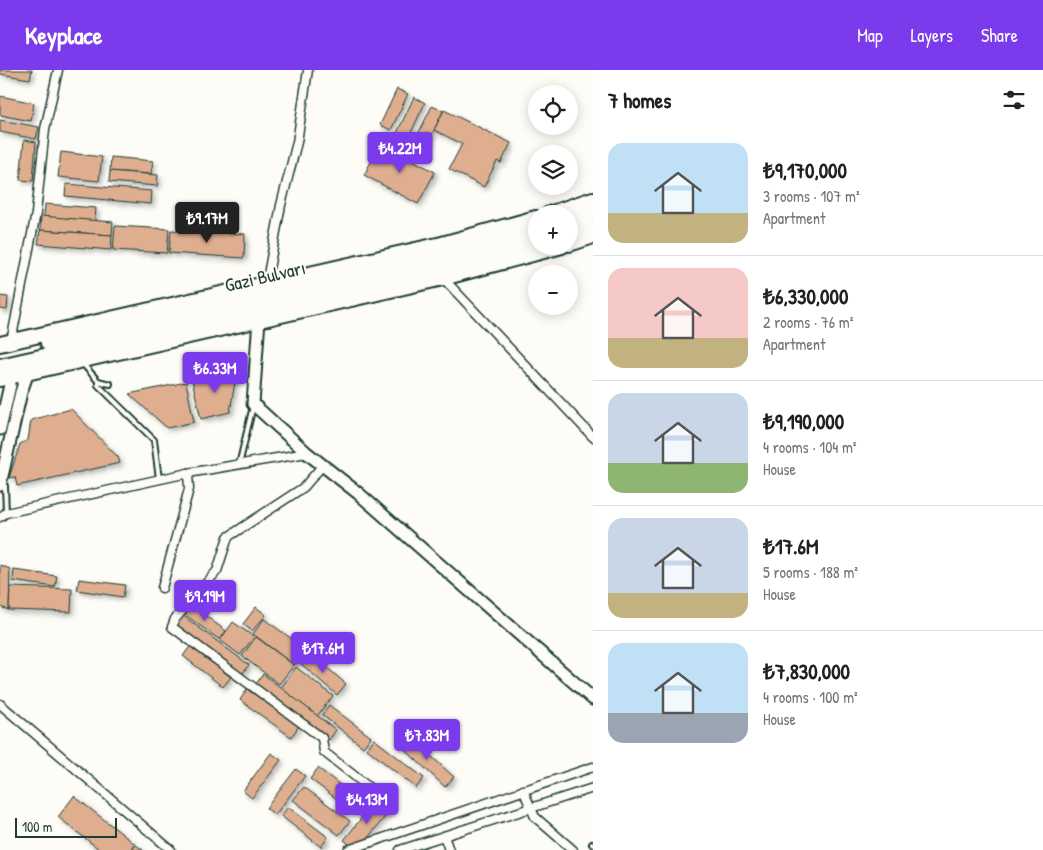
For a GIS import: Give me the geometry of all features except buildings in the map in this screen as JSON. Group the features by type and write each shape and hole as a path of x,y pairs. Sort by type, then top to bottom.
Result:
{"highway":[{"path":"576,205 593,199"},
{"path":"578,216 593,211"},
{"path":"5,343 267,289 528,220"},
{"path":"578,229 593,225"},
{"name":"Gazi Bulvarı","path":"0,354 267,289 492,243 528,232"},
{"path":"578,241 593,236"},
{"name":"Gazi Bulvarı","path":"3,374 468,261 528,244"},
{"path":"3,374 28,372 443,278 529,255"}],"main road":[{"path":"260,319 253,404 306,453 358,493 593,699"},
{"path":"3,486 21,392 28,372"},
{"path":"0,429 10,385 3,374"}],"street":[{"path":"5,343 36,213 45,129 58,70"},
{"path":"267,289 281,205 297,142 308,70"},
{"path":"443,278 593,437"},
{"path":"3,515 188,472 306,453"},
{"path":"322,466 304,487 228,537 217,571 175,619 172,627 322,738 324,752 371,789"},
{"path":"162,588 189,490 188,472"},
{"path":"0,704 171,850"},
{"path":"348,850 593,767"},
{"path":"400,850 593,788"},
{"path":"523,790 535,817 573,850"},
{"path":"444,836 448,850"}],"lane":[{"path":"80,360 98,381 98,385 154,440 159,479"},
{"path":"98,381 110,384"},
{"path":"239,465 253,404"},
{"path":"3,486 3,515"}]}
